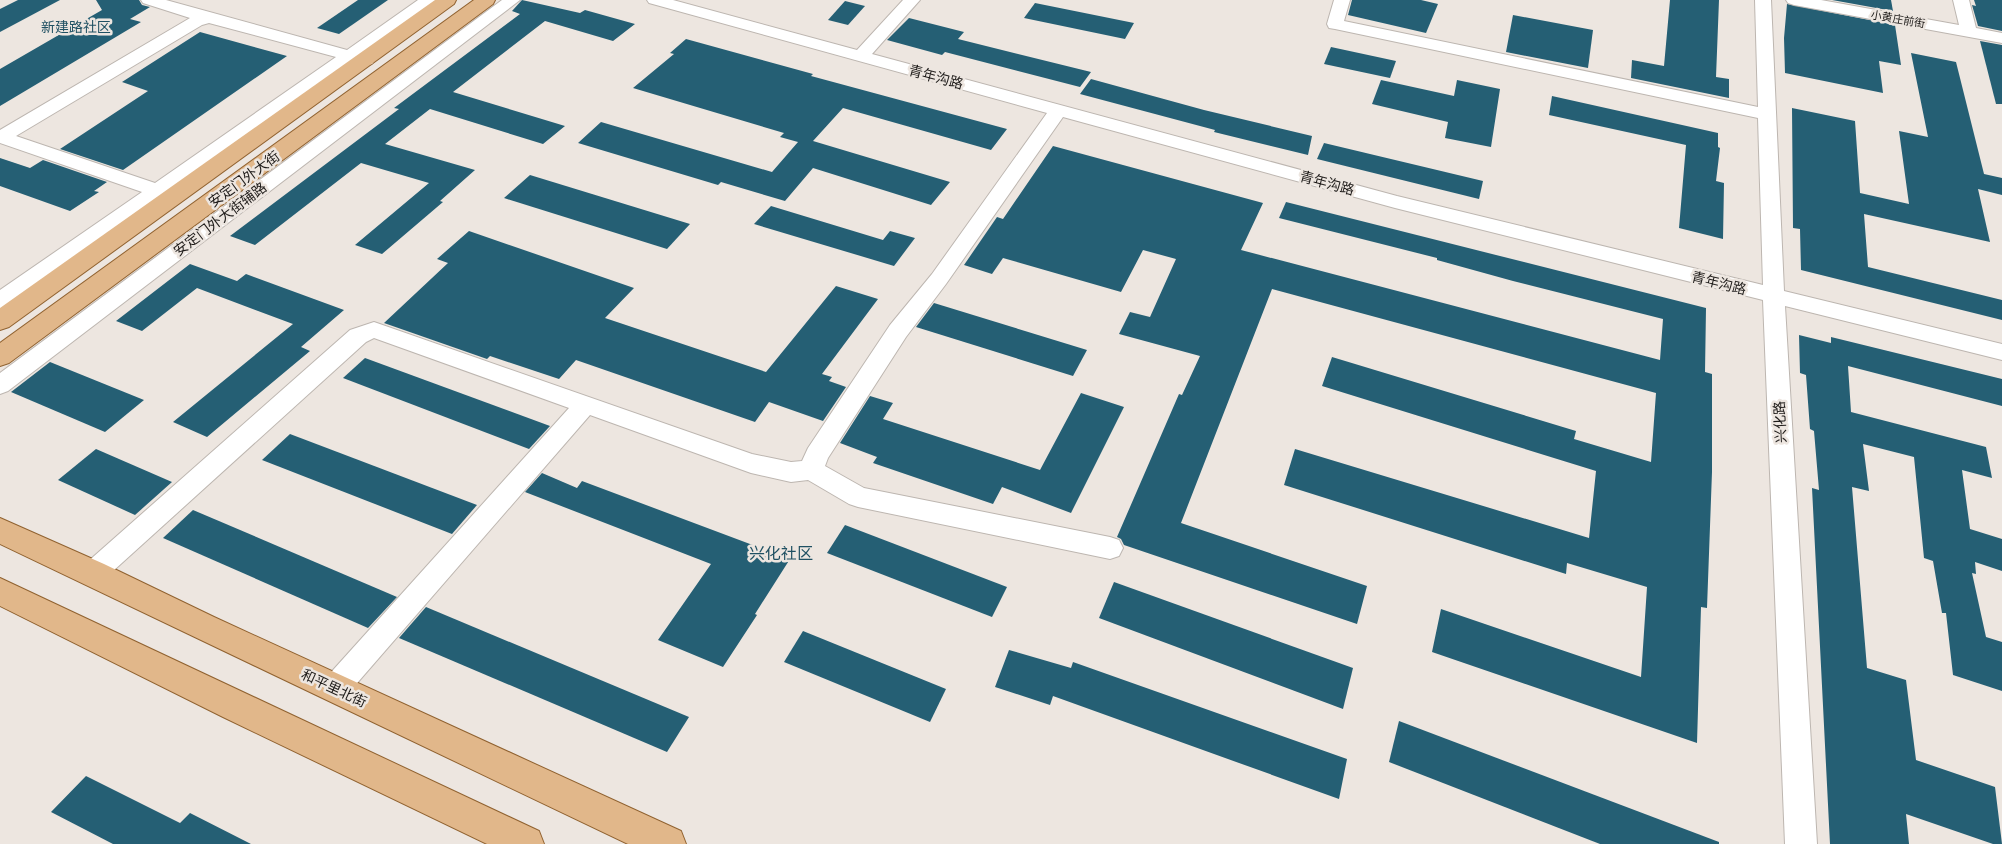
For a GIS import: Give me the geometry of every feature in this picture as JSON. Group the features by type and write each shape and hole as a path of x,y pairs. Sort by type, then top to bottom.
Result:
{"main road":[{"name":"安定门外大街","path":"0,320 166,194 358,58 447,0"},
{"name":"安定门外大街","path":"0,356 486,0"},
{"name":"和平里北街","path":"0,530 668,844"},
{"path":"0,591 235,706 526,844"}],"street":[{"path":"148,0 358,58 430,0"},
{"name":"安定门外大街辅路","path":"0,385 512,0"},
{"name":"青年沟路","path":"655,0 1395,202 2002,352"},
{"path":"860,57 912,0"},
{"path":"1342,0 1335,24 1767,114"},
{"name":"兴化路","path":"1763,0 1774,296 1801,844"},
{"name":"小黄庄前街","path":"1794,0 2002,38"},
{"path":"1961,0 1969,32"},
{"path":"166,194 1,137 196,21 210,18"},
{"path":"443,32 482,22"},
{"path":"812,470 817,455 898,331 940,279 1058,110"},
{"path":"0,301 166,194"},
{"path":"93,573 358,336 374,330 751,463 791,472 812,470 858,497 1110,548"},
{"path":"335,688 585,405"}],"building":[{"path":"18,0 60,0 0,32 0,9"},
{"path":"96,0 139,0 142,5 150,7 130,19 141,22 0,106 0,69 102,10"},
{"path":"358,0 388,0 339,34 317,28"},
{"path":"522,0 580,13 585,10 635,24 613,41 545,21 453,92 565,126 543,144 430,109 385,144 475,170 440,201 443,202 382,254 355,245 429,183 361,163 255,245 230,236 399,109 394,108 520,14 512,11"},
{"path":"1352,0 1421,0 1438,4 1426,33 1348,15"},
{"path":"1670,0 1719,0 1716,77 1729,79 1729,98 1631,78 1632,60 1664,66"},
{"path":"1832,0 1891,0 1893,11"},
{"path":"1974,0 2002,0 2002,31 1978,26 1972,5 1976,6"},
{"path":"845,1 865,6 848,25 828,20"},
{"path":"1035,3 1134,23 1125,39 1024,18"},
{"path":"1787,4 1895,25 1901,65 1879,61 1883,93 1785,73 1784,38"},
{"path":"1513,15 1593,30 1588,68 1506,52"},
{"path":"909,18 964,32 958,39 1091,72 1080,87 945,52 942,55 887,40"},
{"path":"200,32 287,56 123,170 60,149 148,91 122,82"},
{"path":"686,39 813,74 811,76 1007,129 991,150 843,108 813,141 950,182 931,205 813,168 785,201 721,182 718,185 578,143 601,122 772,172 798,142 780,137 784,133 633,88 674,54 670,53"},
{"path":"1980,41 2002,45 2002,104 1996,104"},
{"path":"1331,47 1396,61 1390,78 1324,64"},
{"path":"1911,53 1956,62 1984,174 2002,178 2002,195 1978,189 1990,242 1864,214 1868,267 2002,300 2002,320 1801,270 1800,229 1793,228 1792,108 1855,121 1860,193 1909,204 1899,131 1928,137"},
{"path":"1091,79 1204,110 1312,136 1308,155 1214,132 1215,130 1080,94"},
{"path":"1381,80 1454,96 1457,80 1500,89 1491,147 1445,138 1448,122 1372,104"},
{"path":"1552,96 1718,133 1718,147 1720,148 1716,181 1724,183 1723,239 1679,228 1686,145 1549,115"},
{"path":"1324,143 1483,181 1479,199 1317,159"},
{"path":"1053,146 1263,203 1241,250 1660,360 1663,319 1513,281 1437,260 1437,258 1279,218 1286,202 1706,308 1705,372 1712,374 1712,472 1707,608 1701,607 1697,743 1432,652 1441,609 1641,677 1647,587 1567,563 1566,574 1284,485 1295,449 1589,538 1596,471 1322,386 1332,357 1576,431 1574,439 1651,462 1656,393 1272,289 1181,523 1367,586 1357,624 1124,545 1121,539 1117,537 1179,394 1182,395 1200,356 1119,334 1130,312 1150,317 1176,259 1143,250 1121,292 1003,258 992,274 964,265 997,217 1003,219"},
{"path":"0,158 30,168 43,160 107,182 94,191 99,192 70,211 0,186"},
{"path":"530,175 690,224 667,249 504,198"},
{"path":"771,206 883,240 890,231 915,238 894,266 754,224"},
{"path":"469,231 634,288 605,318 766,372 836,286 878,299 822,374 832,377 829,381 846,387 823,421 769,402 755,422 576,360 559,379 490,356 487,359 384,323 448,263 437,259"},
{"path":"190,264 237,281 246,274 344,310 301,347 310,351 207,437 173,422 293,324 197,288 142,331 116,321"},
{"path":"934,303 1087,350 1073,376 916,327"},
{"path":"1799,335 1831,343 1831,337 2002,379 2002,406 1848,366 1851,412 1986,447 1992,478 1962,470 1970,529 2002,539 2002,571 1975,562 1976,574 1972,573 1986,637 2002,642 2002,691 1953,675 1946,613 1942,613 1933,561 1924,558 1914,457 1863,444 1869,491 1852,487 1867,668 1906,680 1916,760 1995,787 2002,844 1993,844 1906,814 1909,844 1830,844 1812,488 1819,490 1814,431 1810,429 1806,375 1800,373"},
{"path":"365,358 550,426 529,449 343,378"},
{"path":"50,362 144,400 105,432 11,392"},
{"path":"1081,393 1124,407 1071,513 1002,487 993,504 873,463 877,457 840,443 870,396 893,403 883,419 1040,470"},
{"path":"290,434 477,505 452,534 262,460"},
{"path":"96,449 172,482 135,515 58,480"},
{"path":"542,473 577,488 582,481 790,559 723,667 658,640 711,564 525,492"},
{"path":"193,510 397,597 368,628 163,538"},
{"path":"845,525 1007,587 992,617 827,553"},
{"path":"1114,582 1353,668 1343,709 1099,618"},
{"path":"426,607 689,717 667,752 399,638"},
{"path":"803,631 946,689 930,722 784,662"},
{"path":"1009,650 1071,668 1073,662 1347,759 1339,799 1053,696 1050,705 995,687"},
{"path":"1399,721 1719,842 1719,844 1600,844 1389,762"},
{"path":"86,776 180,823 190,813 251,844 113,844 51,812"}],"district":[{"name":"新建路社区","path":"76,27"},
{"name":"兴化社区","path":"781,553"}]}
